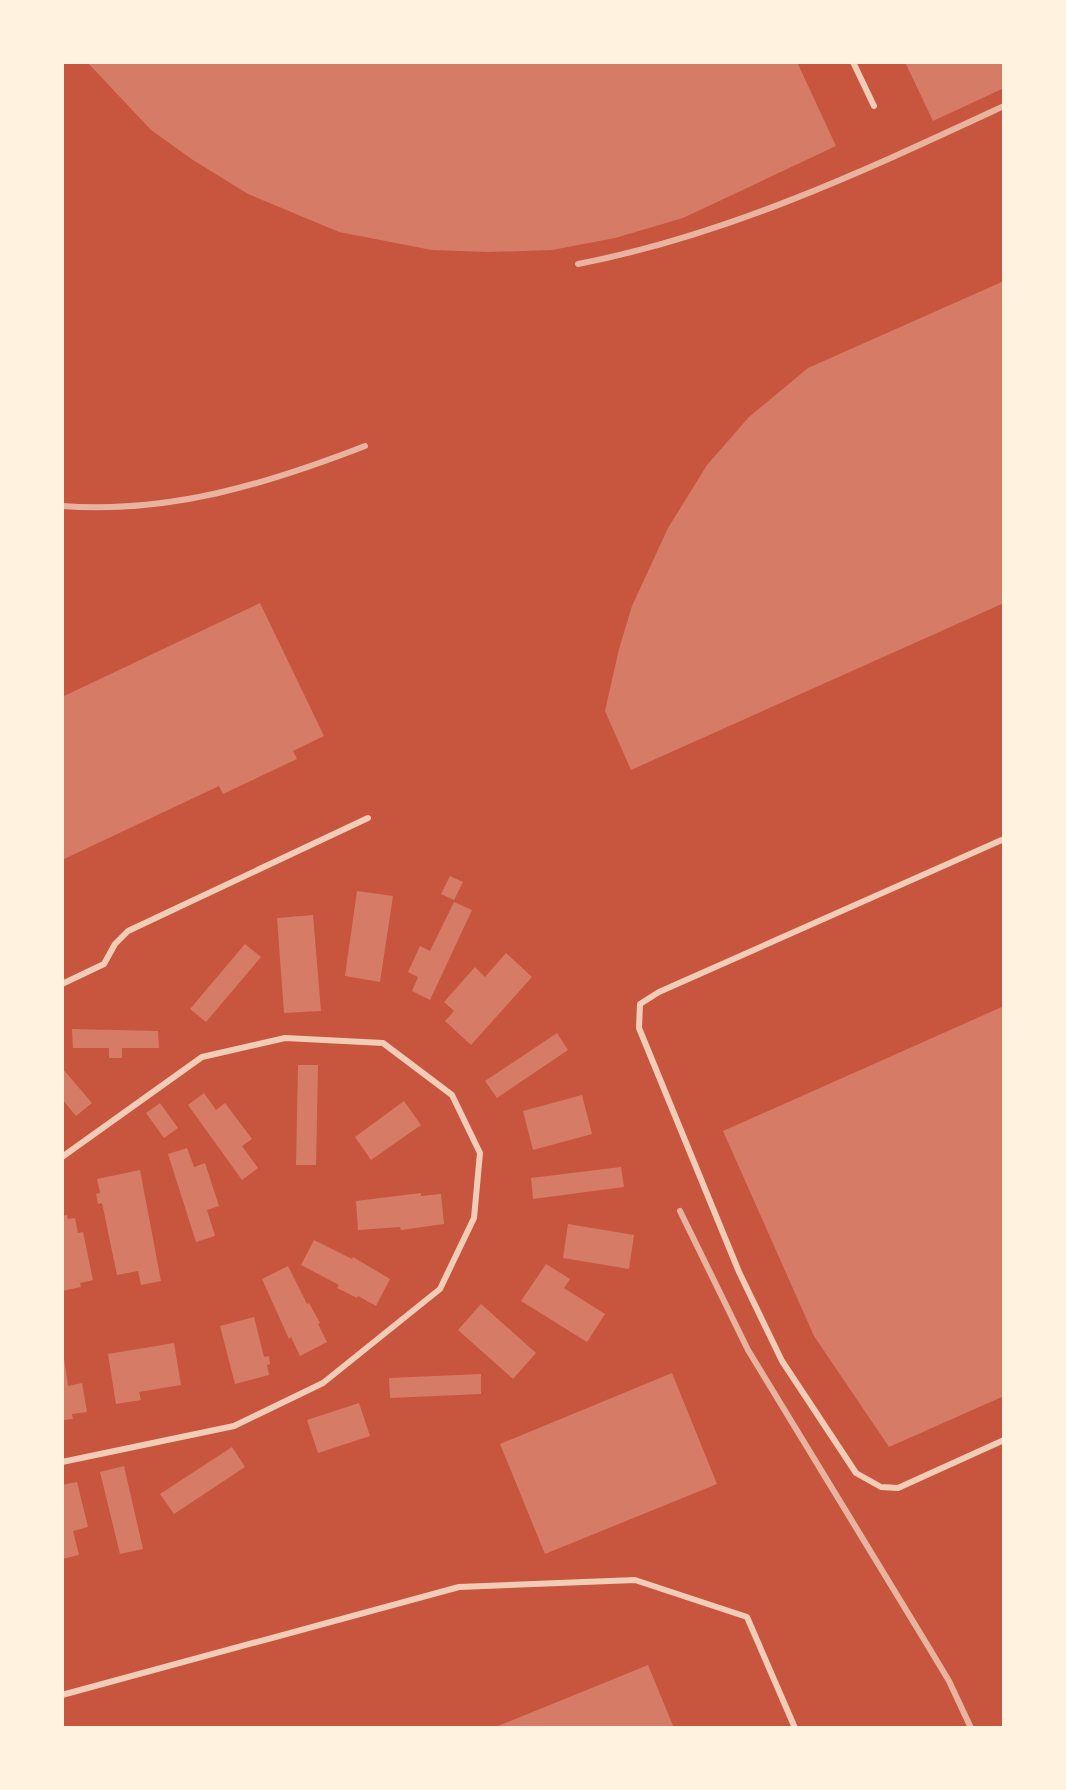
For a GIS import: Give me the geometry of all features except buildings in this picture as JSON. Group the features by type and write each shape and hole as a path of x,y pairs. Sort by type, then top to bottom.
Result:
{"lane":[{"path":"853,62 874,106"},
{"path":"62,984 104,964 115,944 128,931 368,818"},
{"path":"1004,839 659,992 640,1004 639,1028 733,1258 782,1361 856,1473 881,1487 898,1488 1004,1440"},
{"path":"62,1157 202,1057 285,1038 383,1043 452,1095 480,1153 474,1218 440,1289 323,1383 234,1426 62,1462"},
{"path":"62,1695 459,1587 635,1580 747,1617 795,1728"}],"railway":[{"path":"578,264 688,236 796,198 1004,106"},
{"path":"62,506 102,507 179,501 254,484 365,446"},
{"path":"680,1211 748,1350 949,1681 971,1728"}]}
